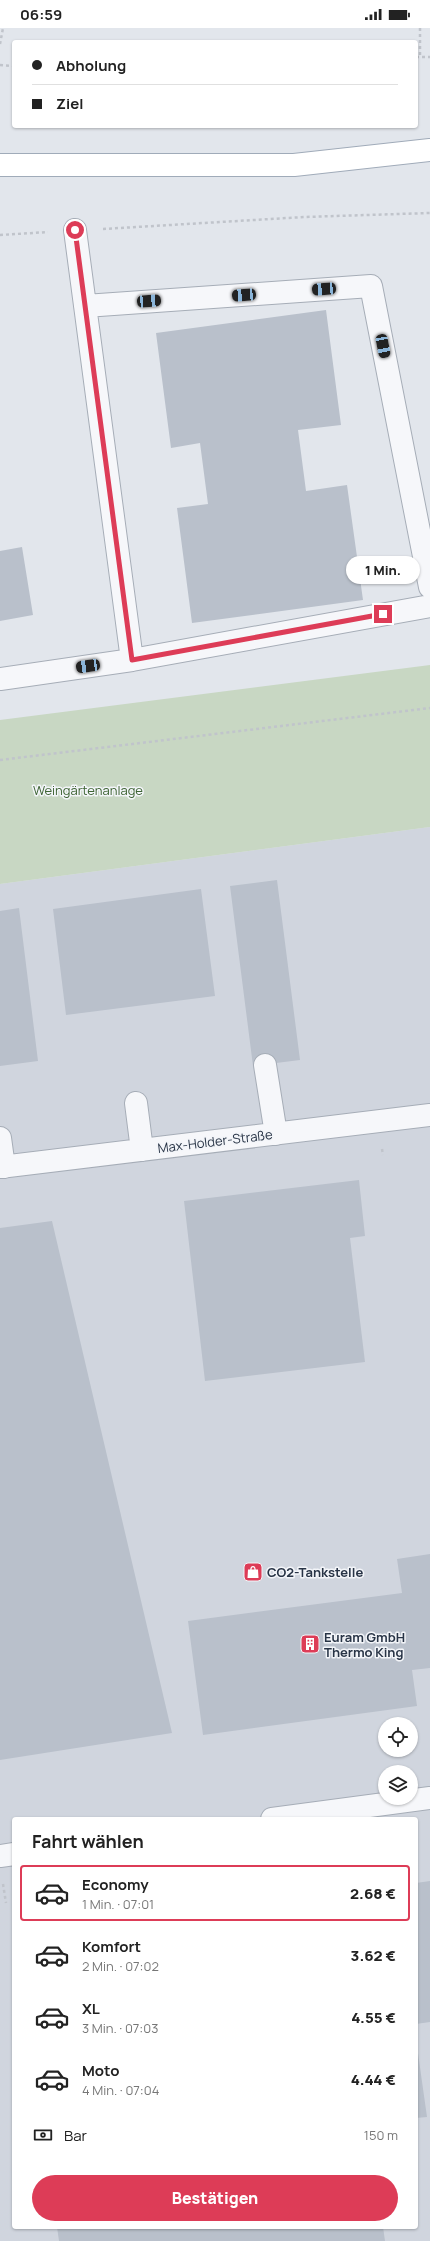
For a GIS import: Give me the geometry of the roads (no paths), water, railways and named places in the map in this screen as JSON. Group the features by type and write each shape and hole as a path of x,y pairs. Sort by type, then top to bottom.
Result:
{"main road":[{"path":"0,165 294,165 430,150"}],"street":[{"path":"75,230 132,660"},
{"path":"85,306 371,286 430,587"},
{"path":"0,679 132,660 430,606"},
{"path":"265,1065 276,1134"},
{"path":"136,1103 142,1150"},
{"name":"Max-Holder-Straße","path":"2,1167 430,1115"},
{"path":"0,1138 2,1167"},
{"path":"287,1817 430,1798"},
{"path":"0,1856 12,1854"}],"place":[{"name":"CO2-Tankstelle","path":"253,1572"},
{"name":"Euram GmbH Thermo King","path":"310,1644"}],"park label":[{"name":"Weingärtenanlage","path":"88,790"}]}
